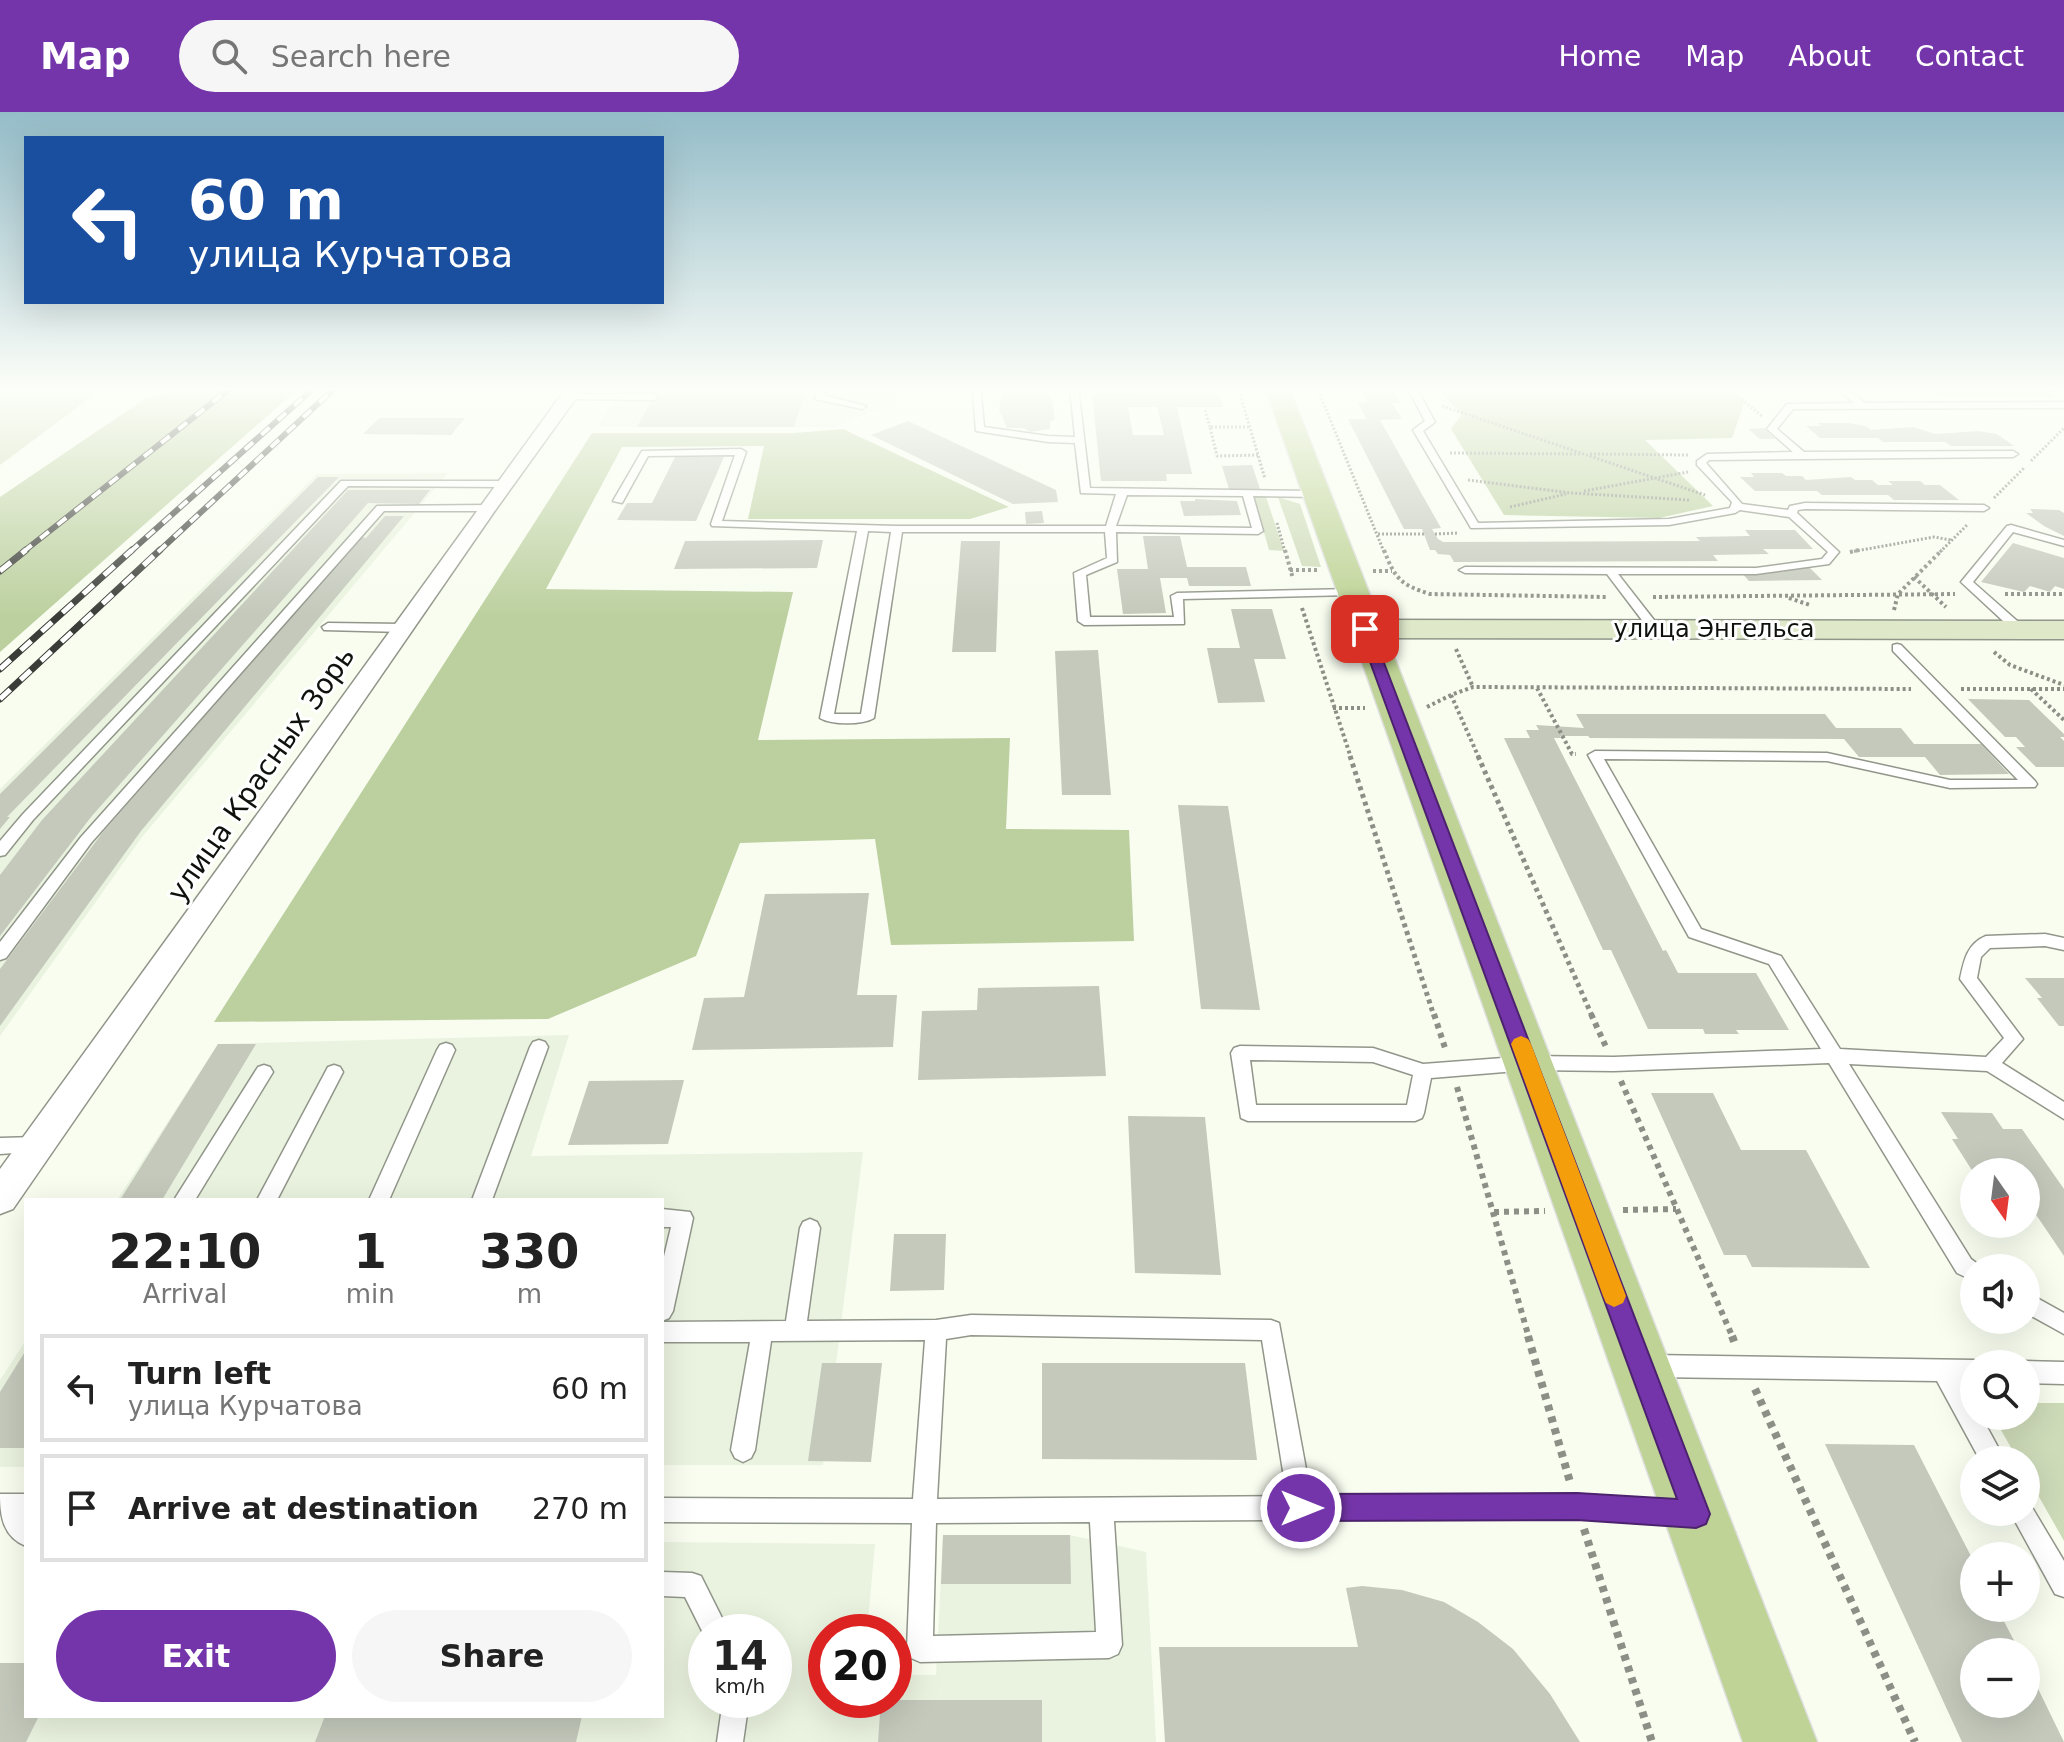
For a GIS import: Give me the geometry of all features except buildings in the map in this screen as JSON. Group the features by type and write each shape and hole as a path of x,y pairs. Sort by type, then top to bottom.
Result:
{"main road":[{"path":"1305,463 1317,494 1361,582 1368,639 1780,1742"},
{"name":"улица Энгельса","path":"1368,639 1655,629 2064,630"},
{"name":"улица Энгельса","path":"1368,639 1894,635 2064,648"}],"street":[{"name":"улица Красных Зорь","path":"0,1198 519,463"}],"lane":[{"path":"618,501 639,463"},
{"path":"737,463 716,524 863,529 1258,531 1247,494"},
{"path":"1083,463 1085,491 1317,494"},
{"path":"1437,463 1475,526 1669,522 1735,510 1731,504"},
{"path":"1705,463 1737,502 1731,504"},
{"path":"0,851 28,817 345,483 504,484"},
{"path":"1123,490 1110,529 1113,560 1080,573 1084,621 1180,621 1177,596 1361,582"},
{"path":"1465,570 1756,571 1825,562 1834,552 1792,514 1731,504"},
{"path":"1792,514 1794,508 1805,506 1984,508"},
{"path":"0,954 86,840 381,508 487,508"},
{"path":"2020,630 1967,582 2011,528 2064,543"},
{"path":"863,529 827,718 867,718 897,529"},
{"path":"1610,571 1655,629"},
{"path":"328,627 403,628"},
{"path":"1894,635 1937,689 2030,784 1950,784 1827,757 1595,755 1695,933 1775,960 1960,1260"},
{"path":"1990,1064 2014,1039 1968,979 1973,955 1986,942 2045,940 2064,944"},
{"path":"483,1198 539,1047"},
{"path":"380,1198 446,1050"},
{"path":"1423,1071 1415,1113 1248,1113 1240,1053 1373,1055 1423,1071 1528,1063 1614,1064 1833,1056 1990,1064 2064,1111"},
{"path":"185,1198 264,1072"},
{"path":"268,1198 334,1072"},
{"path":"0,1146 37,1145"},
{"path":"664,1218 683,1218 664,1302"},
{"path":"795,1331 810,1228"},
{"path":"2040,1310 2064,1324"},
{"path":"664,1332 936,1330 971,1325 1271,1330 1301,1508"},
{"path":"936,1330 924,1511 920,1649 1109,1645 1101,1509"},
{"path":"743,1450 762,1331"},
{"path":"1641,1366 1960,1371"},
{"path":"1943,1370 1985,1446"},
{"path":"2040,1372 2064,1373"},
{"path":"10,1506 24,1530"},
{"path":"664,1510 1577,1506 1696,1514"},
{"path":"2030,1526 2064,1585"},
{"path":"664,1584 692,1585 707,1614"},
{"path":"730,1742 733,1718"}],"path":[{"path":"1611,463 1731,504"},
{"path":"1471,520 1530,501 1659,479 1705,463"},
{"path":"1894,635 1898,594 2029,463"},
{"path":"1446,478 1511,483 1572,493 1731,504"},
{"path":"1378,534 1425,534"},
{"path":"1834,552 1853,552 1934,537 1952,540"},
{"path":"1290,570 1322,570"},
{"path":"1361,582 1392,571"},
{"path":"1784,596 1813,607"},
{"path":"1424,708 1473,687 2064,689"},
{"path":"1537,688 1572,754 1595,755"},
{"path":"2031,689 2064,720"},
{"path":"1451,695 1746,1369 1915,1742"},
{"path":"1333,708 1370,708"}],"shaded area":[{"path":"448,473 142,837 0,1036 0,789 317,474"},
{"path":"569,1035 531,1156 863,1152 823,1465 664,1465 664,1198 118,1198 218,1044"},
{"path":"24,1343 24,1467 0,1467 0,1380"},
{"path":"943,1535 1070,1535 1146,1552 1156,1742 0,1742 0,1663 24,1663 24,1718 664,1718 664,1542 875,1544 869,1614 808,1614 808,1718 912,1718 912,1675 936,1675"}],"green space":[{"path":"50,463 214,463 0,652 0,497"},
{"path":"573,463 613,463 546,589 793,592 758,740 1010,738 1006,829 1129,830 1134,941 891,945 875,839 740,843 696,956 548,1019 214,1022"},
{"path":"760,463 916,463 1009,507 970,519 748,519"},
{"path":"1472,463 1669,463 1713,506 1659,518 1504,515"},
{"path":"1254,497 1266,497 1284,551 1269,550"},
{"path":"1278,497 1300,504 1321,567 1302,566"},
{"path":"2040,1403 2064,1403 2064,1541 2040,1499 2040,1446 2010,1446 2001,1430 2040,1430"}],"railway":[{"path":"23,552 136,463"},
{"path":"130,552 230,463"},
{"path":"158,552 254,463"},
{"path":"0,571 26,550"},
{"path":"0,669 132,550"},
{"path":"0,699 160,550"}],"slow traffic":[{"path":"1521,1044 1614,1296"}],"route":[{"path":"1301,1508 1577,1506 1696,1514 1365,629"}]}
